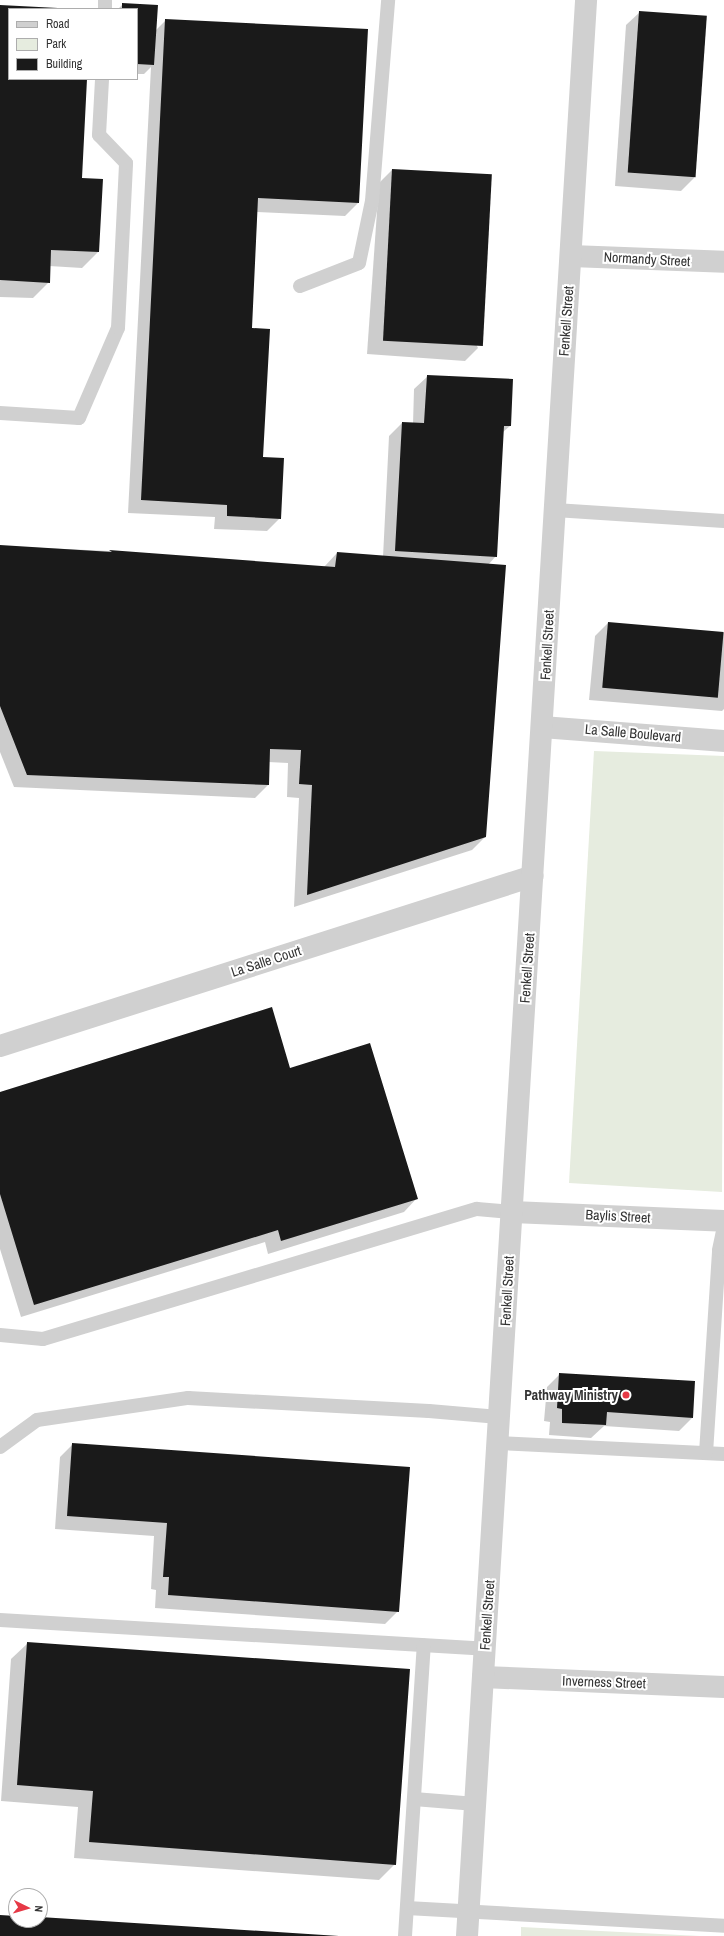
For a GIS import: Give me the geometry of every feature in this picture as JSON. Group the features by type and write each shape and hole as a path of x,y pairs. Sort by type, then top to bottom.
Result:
{"street":[{"name":"Fenkell Street","path":"467,1936 586,0"},
{"name":"Normandy Street","path":"571,256 724,262"},
{"name":"La Salle Boulevard","path":"542,727 724,741"},
{"name":"La Salle Court","path":"0,1046 533,876"},
{"name":"Baylis Street","path":"512,1212 724,1221"},
{"name":"Inverness Street","path":"483,1677 724,1687"}],"lane":[{"path":"300,286 359,264 372,201 388,0"},
{"path":"0,413 79,418 118,328 126,164 99,135 102,80"},
{"path":"555,510 724,521"},
{"path":"0,1335 43,1339 469,1211 477,1209 512,1212"},
{"path":"706,1453 719,1250 724,1226"},
{"path":"0,1447 37,1420 188,1398 429,1411 499,1418"},
{"path":"498,1443 724,1454"},
{"path":"0,1620 485,1649"},
{"path":"405,1936 424,1646"},
{"path":"414,1798 476,1804"},
{"path":"407,1908 468,1913 724,1926"}],"green space":[{"path":"594,751 724,756 722,1192 569,1183"},
{"path":"521,1927 700,1936 521,1936"}],"building":[{"path":"122,3 158,5 154,65 138,64 138,8 122,8"},
{"path":"0,5 58,8 8,8 8,80 87,80 82,178 103,179 99,252 51,250 50,283 0,280"},
{"path":"639,11 707,16 696,177 628,173"},
{"path":"165,19 368,29 359,203 258,198 252,328 270,329 263,457 284,458 281,519 227,516 227,505 141,500"},
{"path":"392,169 492,174 483,346 383,341"},
{"path":"427,375 513,379 511,426 504,426 497,557 395,551 402,422 424,423"},
{"path":"0,545 112,552 109,550 335,567 337,552 506,565 486,837 307,895 312,785 299,784 301,750 270,749 269,785 27,775 0,706"},
{"path":"608,622 724,632 718,698 602,688"},
{"path":"272,1007 290,1068 370,1043 418,1199 281,1241 278,1230 34,1305 0,1194 0,1092"},
{"name":"Pathway Ministry","path":"559,1373 695,1381 693,1418 607,1412 606,1425 562,1423 562,1409 557,1408"},
{"path":"72,1443 410,1467 399,1612 168,1595 169,1577 163,1577 167,1523 67,1516"},
{"path":"27,1642 410,1669 396,1865 89,1842 93,1791 17,1785"},
{"path":"0,1915 8,1916 8,1928 48,1928 48,1918 339,1936 0,1936"}],"place":[{"name":"Pathway Ministry","path":"626,1395"}]}
